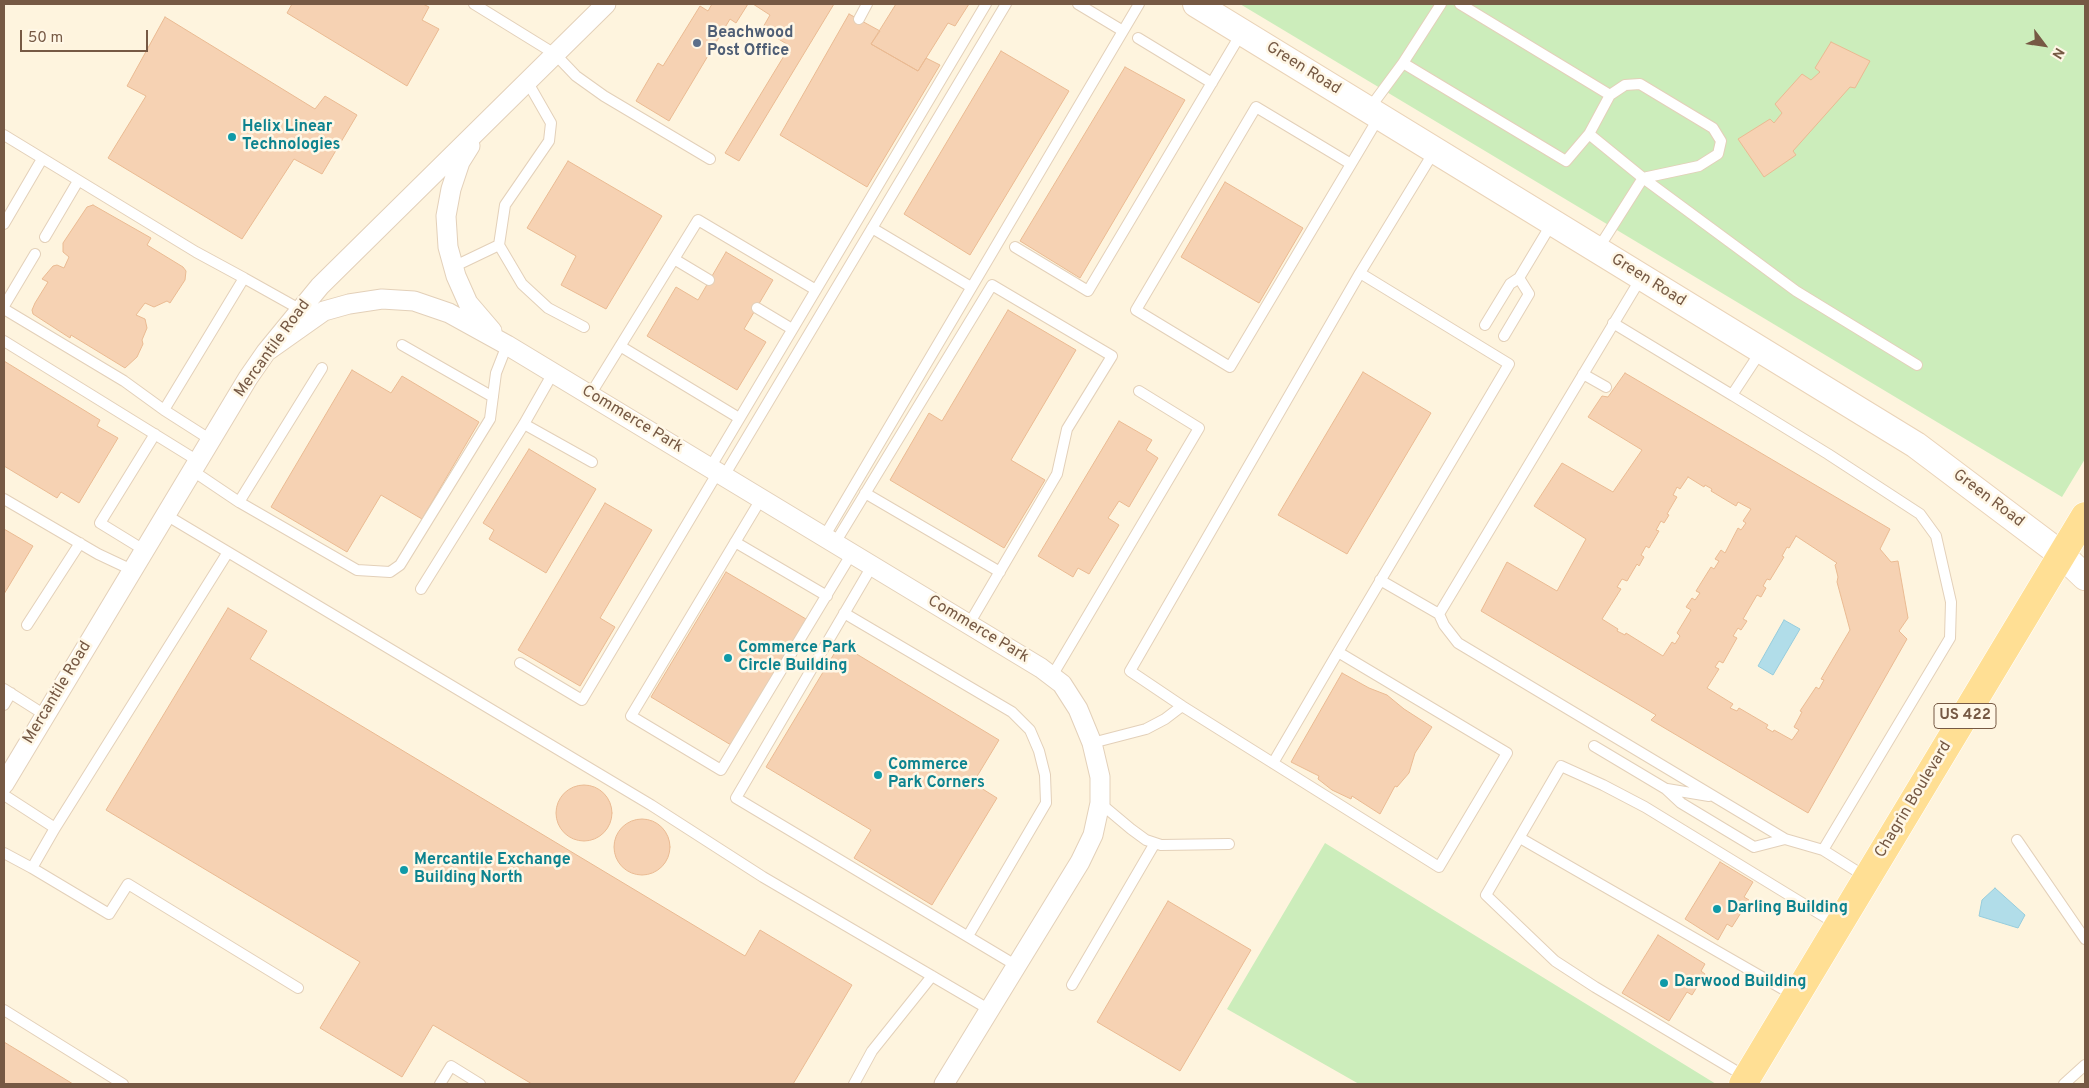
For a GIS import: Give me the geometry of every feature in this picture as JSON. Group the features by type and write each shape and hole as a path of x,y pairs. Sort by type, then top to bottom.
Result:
{"main road":[{"name":"Green Road","path":"1196,4 1916,445 2062,555 2085,577"},
{"name":"Chagrin Boulevard","path":"1745,1081 2085,516"}],"street":[{"name":"Mercantile Road","path":"308,313 320,286 604,4"},
{"name":"Commerce Park","path":"480,128 460,162 451,189 446,216 448,247 453,267 468,303 484,324 507,345"},
{"name":"Commerce Park","path":"266,352 308,313 382,299 414,301 448,312 507,345 852,553 1041,668 1062,684 1078,709 1092,743 1100,777 1100,803 1093,835 1080,862 944,1084"},
{"name":"Mercantile Road","path":"4,784 210,440 266,352"}],"lane":[{"path":"474,4 555,54 576,76 604,96 710,160"},
{"path":"858,19 868,4"},
{"path":"717,472 739,418 986,4"},
{"path":"520,663 582,700 717,472 872,228 1006,4"},
{"path":"1078,4 1123,31"},
{"path":"830,540 971,287 1140,4"},
{"path":"1350,164 1256,107 1136,310 1230,367 1350,164 1374,113 1403,63 1441,4"},
{"path":"1460,4 1610,95"},
{"path":"1015,247 1088,292 1242,32"},
{"path":"1138,38 1212,83"},
{"path":"1403,63 1566,161 1589,134 1610,95 1625,85 1640,84 1713,128 1721,141 1718,154 1699,166 1643,178 1597,250"},
{"path":"528,81 551,123 548,141 505,205 499,245 522,284 548,308 584,326"},
{"path":"1589,134 1643,178 1796,290 1918,364"},
{"path":"4,135 196,252 308,313"},
{"path":"1338,652 1507,753 1439,867 1182,706 1130,671 1360,273 1435,150"},
{"path":"4,224 42,159"},
{"path":"45,237 78,181"},
{"path":"590,395 698,220 816,290"},
{"path":"1486,325 1510,284 1520,278 1553,222"},
{"path":"872,228 971,287"},
{"path":"453,267 499,245"},
{"path":"34,254 4,308 124,381 210,440"},
{"path":"674,259 709,280"},
{"path":"1273,763 1509,364 1360,273"},
{"path":"1439,614 1642,277"},
{"path":"164,410 244,278"},
{"path":"1504,336 1529,294 1520,278"},
{"path":"830,540 865,493 992,285 1112,356 1067,429 1057,474 969,624"},
{"path":"756,308 792,329"},
{"path":"1613,323 1828,454 1920,514 1936,536 1952,602 1950,638 1823,850"},
{"path":"4,342 155,434 239,502 357,570 390,572 400,565 490,419 496,374 507,345"},
{"path":"402,345 493,397"},
{"path":"620,346 739,418"},
{"path":"1732,395 1761,351"},
{"path":"239,502 322,368"},
{"path":"421,589 524,424 553,373"},
{"path":"1583,374 1606,387"},
{"path":"1052,676 1199,428 1139,391"},
{"path":"524,424 592,462"},
{"path":"144,550 100,523 155,434"},
{"path":"865,493 1000,572"},
{"path":"4,499 80,543 132,570"},
{"path":"761,499 631,716 721,770 852,553"},
{"path":"166,515 651,805 764,878 990,1010"},
{"path":"735,542 827,596"},
{"path":"27,625 80,543"},
{"path":"32,868 55,828 228,552"},
{"path":"872,566 736,798 1017,966"},
{"path":"1380,580 1439,614 1444,625 1458,643 1785,839 1823,850 1867,878"},
{"path":"844,613 1012,712 1030,730 1039,751 1045,775 1046,803 968,936"},
{"path":"4,705 7,691 45,715"},
{"path":"1092,743 1146,728 1165,719 1182,706"},
{"path":"1594,746 1666,789 1681,803 1754,847 1785,839"},
{"path":"1745,1081 1699,1050 1555,961 1486,895 1561,766 1603,784 1839,925"},
{"path":"1666,789 1714,797"},
{"path":"4,795 55,828"},
{"path":"1100,803 1130,829 1161,845 1229,844"},
{"path":"1520,838 1796,996"},
{"path":"2017,840 2085,939"},
{"path":"1072,985 1155,843"},
{"path":"4,853 109,914 128,884 298,988"},
{"path":"854,1084 872,1051 932,976"},
{"path":"4,1010 123,1084"},
{"path":"2064,1084 2085,1065"},
{"path":"440,1084 450,1066 480,1084"}],"green space":[{"path":"1240,4 2085,4 2085,459 2062,497"},
{"path":"1325,843 1716,1084 1359,1084 1227,1009"}],"water":[{"path":"1784,620 1800,629 1773,675 1758,666"},
{"path":"1995,888 2025,915 2018,928 1979,916 1982,900"}],"building":[{"path":"292,4 423,4 429,7 422,20 439,29 407,86 287,13"},
{"name":"Beachwood Post Office","path":"712,4 748,4 736,23 730,19 669,121 636,101 658,63 663,66 700,6 708,11"},
{"name":"Beachwood Post Office","path":"753,4 834,4 739,161 725,153 790,46 762,29 770,15"},
{"path":"896,4 969,4 955,26 948,23 918,71 871,44"},
{"path":"849,14 880,31 871,44 918,71 926,58 940,65 867,187 780,135"},
{"name":"Helix Linear Technologies","path":"165,17 315,109 325,96 357,115 322,174 294,159 242,239 108,158 146,96 127,86"},
{"path":"1831,42 1870,61 1855,88 1850,87 1793,151 1796,155 1764,177 1738,139 1770,119 1774,123 1782,113 1775,104 1802,74 1811,80 1820,72 1815,68"},
{"path":"1001,51 1069,91 970,255 904,214"},
{"path":"1125,67 1185,100 1080,278 1020,241"},
{"path":"568,161 662,216 606,309 561,285 576,256 527,228"},
{"path":"1225,182 1303,228 1259,303 1181,257"},
{"path":"93,205 151,238 147,245 183,267 186,271 185,280 170,303 167,301 154,307 145,303 136,315 145,319 147,328 137,357 125,368 71,335 70,338 33,314 32,310 48,282 42,279 53,266 57,265 64,268 69,257 63,252 63,243 87,207"},
{"path":"726,252 773,280 744,329 766,342 737,390 647,336 676,287 698,300"},
{"path":"1008,310 1076,350 1011,460 1045,480 1004,548 890,480 929,413 942,421"},
{"path":"4,361 100,420 97,426 118,438 79,503 61,492 57,498 4,466"},
{"path":"352,370 391,393 402,376 479,422 422,519 381,495 347,552 271,507"},
{"path":"1363,372 1431,413 1347,554 1278,515"},
{"path":"1625,373 1890,529 1880,549 1891,562 1898,561 1908,618 1899,631 1907,639 1808,813 1651,720 1656,715 1481,611 1507,562 1557,591 1586,539 1534,506 1562,463 1613,492 1642,450 1588,417 1602,396 1608,397","holes":["1688,477 1704,487 1705,485 1712,489 1711,491 1736,506 1738,502 1751,509 1743,521 1746,523 1741,530 1738,528 1725,553 1721,550 1715,559 1719,561 1714,569 1711,567 1696,591 1700,593 1695,600 1692,598 1686,607 1691,610 1677,633 1680,636 1675,644 1672,642 1663,656 1626,633 1625,635 1617,631 1618,629 1602,619 1621,589 1617,587 1622,579 1627,581 1637,564 1639,566 1644,557 1641,555 1646,546 1649,548 1659,531 1656,530 1661,521 1664,523 1669,515 1667,514 1677,497 1673,495 1677,487 1680,489","1796,536 1837,563 1835,565 1838,577 1837,582 1850,630 1821,679 1824,680 1819,689 1816,687 1800,711 1802,712 1794,727 1799,730 1792,740 1774,730 1773,732 1766,728 1768,725 1739,708 1737,711 1730,708 1733,704 1707,688 1719,669 1715,667 1719,661 1723,663 1737,638 1733,636 1738,628 1741,630 1747,621 1743,619 1757,595 1761,597 1766,588 1763,586 1767,579 1770,580 1784,557 1782,556 1787,547 1789,548"]},
{"path":"1119,421 1152,440 1146,450 1158,458 1129,507 1119,501 1108,518 1119,525 1089,574 1078,568 1073,577 1038,556"},
{"path":"529,449 596,489 546,573 489,539 494,530 483,523"},
{"path":"605,503 652,530 600,618 615,627 580,686 518,650"},
{"path":"4,529 33,546 4,594"},
{"name":"Commerce Park Circle Building","path":"726,572 806,619 731,745 651,697"},
{"name":"Mercantile Exchange Building North","path":"228,608 267,631 250,659 745,956 760,930 852,985 793,1084 532,1084 433,1025 402,1077 320,1028 360,962 106,810"},
{"name":"Commerce Park Corners","path":"840,644 999,740 973,783 997,798 932,905 854,858 871,830 766,767"},
{"path":"1342,673 1369,688 1387,695 1404,709 1432,727 1415,753 1409,773 1397,787 1395,786 1380,814 1352,796 1351,799 1332,790 1318,779 1319,776 1291,762"},
{"path":"584,785 595,787 604,793 610,802 612,813 610,824 604,833 595,839 584,841 573,839 564,833 558,824 556,813 558,802 564,793 573,787"},
{"path":"642,819 653,821 662,827 668,836 670,847 668,858 662,867 653,873 642,875 631,873 622,867 616,858 614,847 616,836 622,827 631,821"},
{"name":"Darling Building","path":"1720,862 1753,882 1744,897 1749,900 1732,927 1727,924 1718,940 1685,919"},
{"path":"1168,901 1251,950 1180,1071 1097,1022"},
{"name":"Darwood Building","path":"1658,935 1705,964 1701,971 1705,974 1692,995 1687,992 1669,1021 1622,993"},
{"path":"4,1042 73,1084 4,1084"}],"place":[{"name":"Beachwood Post Office","path":"697,43"},
{"name":"Helix Linear Technologies","path":"232,137"},
{"name":"Commerce Park Circle Building","path":"728,658"},
{"name":"Commerce Park Corners","path":"878,775"},
{"name":"Mercantile Exchange Building North","path":"404,870"},
{"name":"Darling Building","path":"1717,909"},
{"name":"Darwood Building","path":"1664,983"}]}
